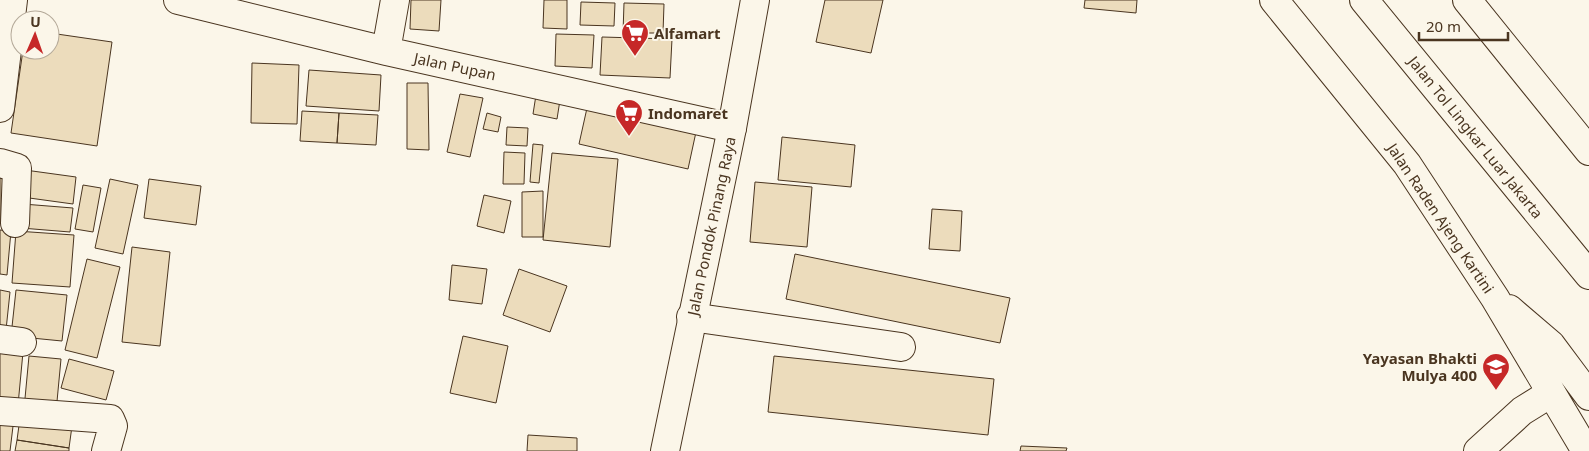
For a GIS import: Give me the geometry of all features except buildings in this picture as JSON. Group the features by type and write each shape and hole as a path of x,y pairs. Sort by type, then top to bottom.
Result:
{"main road":[{"path":"0,108 13,0"},
{"name":"Jalan Pupan","path":"178,0 386,51 732,128"},
{"path":"386,51 395,0"},
{"name":"Jalan Pondok Pinang Raya","path":"665,451 691,317 732,128 755,0"},
{"name":"Jalan Raden Ajeng Kartini","path":"1274,0 1407,164 1495,298 1584,450"},
{"name":"Jalan Tol Lingkar Luar Jakarta","path":"1364,0 1589,275"},
{"path":"1467,0 1589,151"},
{"path":"0,163 17,168 15,223"},
{"path":"1495,298 1551,345 1589,396"},
{"path":"691,317 902,347"},
{"path":"1478,451 1522,411 1551,393"},
{"path":"0,411 110,419 113,426 106,451"}],"place":[{"name":"Alfamart","path":"635,57"},
{"name":"Indomaret","path":"629,137"},
{"name":"Yayasan Bhakti Mulya 400","path":"1496,391"}]}
